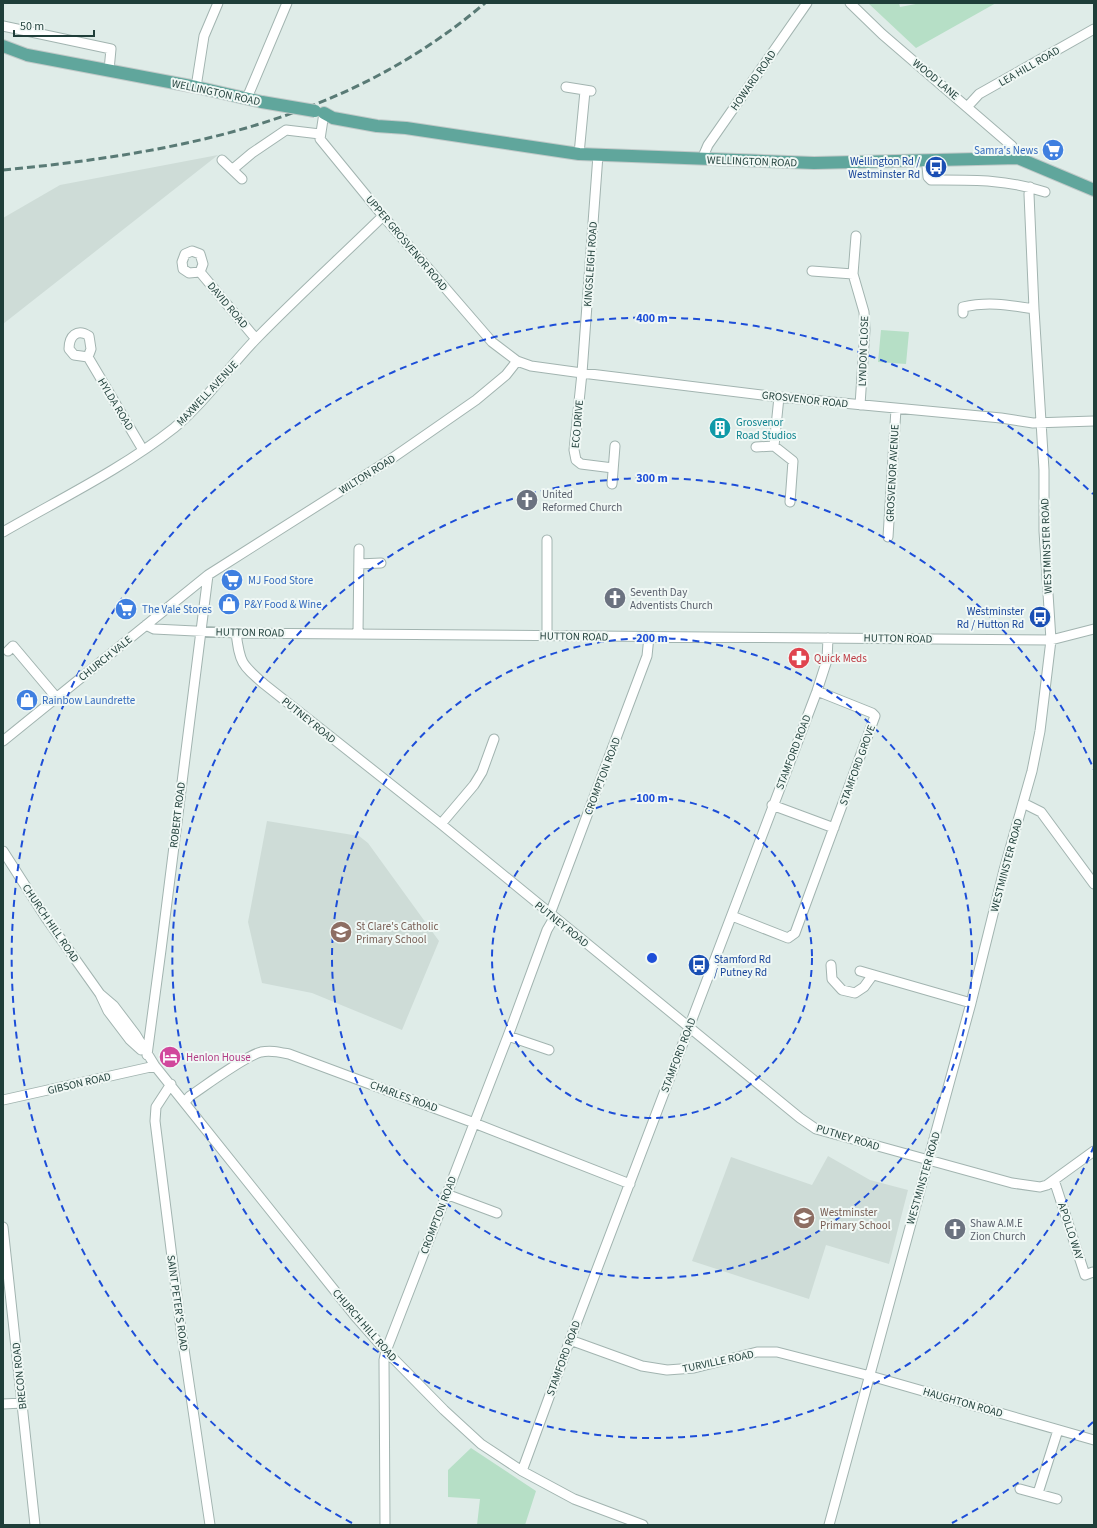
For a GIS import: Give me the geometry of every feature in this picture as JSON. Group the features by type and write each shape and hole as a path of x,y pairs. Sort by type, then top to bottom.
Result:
{"main road":[{"name":"WELLINGTON ROAD","path":"3,46 27,55 196,87 262,102 320,112 336,111 379,119 406,128 579,154 814,163 1018,158 1094,190"}],"street":[{"path":"196,87 204,36 218,3"},
{"path":"247,98 287,3"},
{"name":"HOWARD ROAD","path":"702,159 708,145 807,3"},
{"name":"WOOD LANE","path":"850,3 882,34 968,106 1012,146 1018,158"},
{"path":"3,26 111,49 109,70"},
{"name":"LEA HILL ROAD","path":"968,106 980,94 1094,28"},
{"path":"566,87 588,91 579,154"},
{"path":"233,169 252,153 286,130 320,134 320,112"},
{"name":"UPPER GROSVENOR ROAD","path":"320,134 320,139 382,216 492,342 517,361"},
{"name":"KINGSLEIGH ROAD","path":"582,373 598,155"},
{"path":"222,160 242,179"},
{"path":"927,166 928,177 931,180 976,180 1019,184 1045,192"},
{"name":"WESTMINSTER ROAD","path":"829,1525 868,1375 971,1003 1032,771 1040,731 1050,640 1044,532 1044,470 1034,309 1029,194 1030,187"},
{"name":"MAXWELL AVENUE","path":"3,532 143,450 175,427 217,385 256,339 382,216"},
{"name":"LYNDON CLOSE","path":"856,236 853,274 864,312 864,360 860,405"},
{"path":"812,271 853,274"},
{"name":"DAVID ROAD","path":"200,272 256,339"},
{"path":"963,313 963,307 980,302 1034,309"},
{"name":"HYLDA ROAD","path":"88,357 143,450"},
{"name":"GROSVENOR ROAD","path":"517,361 531,366 779,397 1001,418 1040,424 1094,421"},
{"name":"WILTON ROAD","path":"208,574 391,459 476,400 506,375 517,361"},
{"name":"ECO DRIVE","path":"582,373 574,450 576,460 581,464 613,468"},
{"path":"774,446 779,397"},
{"name":"GROSVENOR AVENUE","path":"888,537 896,409"},
{"path":"612,484 616,446"},
{"path":"756,447 774,446 793,461 790,502"},
{"path":"547,540 547,636"},
{"path":"358,633 359,549"},
{"path":"358,564 381,563"},
{"name":"CHURCH VALE","path":"3,741 208,574"},
{"name":"ROBERT ROAD","path":"146,1055 161,950 188,724 202,631 208,574"},
{"name":"HUTTON ROAD","path":"146,625 154,629 236,633 1050,640 1094,629"},
{"name":"PUTNEY ROAD","path":"236,633 239,657 248,670 311,722 441,824 688,1028 800,1118 816,1129 1012,1183 1040,1187 1054,1180 1094,1151"},
{"name":"CROMPTON ROAD","path":"386,1525 384,1360 386,1351 508,1036 647,656 649,637"},
{"name":"STAMFORD ROAD","path":"522,1471 688,1028 732,916 772,805 817,691 827,660 828,638"},
{"path":"8,651 13,646 56,697"},
{"name":"STAMFORD GROVE","path":"732,916 788,938 795,933 875,716 872,713 817,691"},
{"path":"441,824 474,785 482,772 494,739"},
{"path":"1023,803 1041,812 1094,884"},
{"path":"772,805 834,828"},
{"name":"CHURCH HILL ROAD","path":"3,851 46,918 100,994 108,1011 126,1034 171,1084 355,1316 386,1351 444,1410 481,1444 522,1471 574,1499 643,1525"},
{"path":"831,965 832,979 842,990 855,993 864,987 872,976"},
{"path":"860,971 872,976 971,1003"},
{"path":"508,1036 549,1050"},
{"name":"CHARLES ROAD","path":"185,1102 190,1096 241,1063 260,1052 273,1050 296,1056 630,1184"},
{"name":"GIBSON ROAD","path":"3,1100 155,1066"},
{"name":"SAINT PETER'S ROAD","path":"171,1084 156,1107 155,1121 181,1329 210,1525"},
{"name":"APOLLO WAY","path":"1054,1180 1085,1275 1093,1272"},
{"path":"446,1194 497,1213"},
{"name":"BRECON ROAD","path":"3,1227 34,1525"},
{"name":"TURVILLE ROAD","path":"570,1340 642,1366 667,1370 694,1368 757,1352 777,1352 868,1375"},
{"name":"HAUGHTON ROAD","path":"868,1375 1094,1440"},
{"path":"3,1404 22,1402"},
{"path":"1038,1493 1058,1430"},
{"path":"1020,1489 1057,1499"}],"shaded area":[{"path":"218,155 3,324 3,218 60,185"},
{"name":"St Clare's Catholic Primary School","path":"267,821 359,836 368,843 439,941 402,1030 312,993 262,983 248,922"},
{"name":"Westminster Primary School","path":"828,1156 870,1180 908,1190 889,1264 826,1245 809,1299 692,1261 731,1157 812,1185"}],"green space":[{"path":"868,3 899,3 900,7 921,3 996,3 916,48"},
{"path":"881,330 909,332 906,364 878,362"},
{"path":"471,1448 536,1491 525,1525 477,1525 480,1499 448,1497 448,1470"}],"railway":[{"path":"3,170 69,163 133,153 196,141 258,124 318,103 376,76 432,43 485,3"}],"place":[{"name":"Samra's News","path":"1053,150"},
{"name":"Wellington Rd / Westminster Rd","path":"936,167"},
{"name":"Grosvenor Road Studios","path":"720,428"},
{"name":"United Reformed Church","path":"527,500"},
{"name":"MJ Food Store","path":"232,580"},
{"name":"Seventh Day Adventists Church","path":"615,598"},
{"name":"P&Y Food & Wine","path":"229,604"},
{"name":"The Vale Stores","path":"126,609"},
{"name":"Westminster Rd / Hutton Rd","path":"1040,617"},
{"name":"Quick Meds","path":"799,658"},
{"name":"Rainbow Laundrette","path":"27,700"},
{"name":"St Clare's Catholic Primary School","path":"341,932"},
{"name":"Stamford Rd / Putney Rd","path":"699,965"},
{"name":"Henlon House","path":"170,1057"},
{"name":"Westminster Primary School","path":"804,1218"},
{"name":"Shaw A.M.E Zion Church","path":"955,1229"}]}
